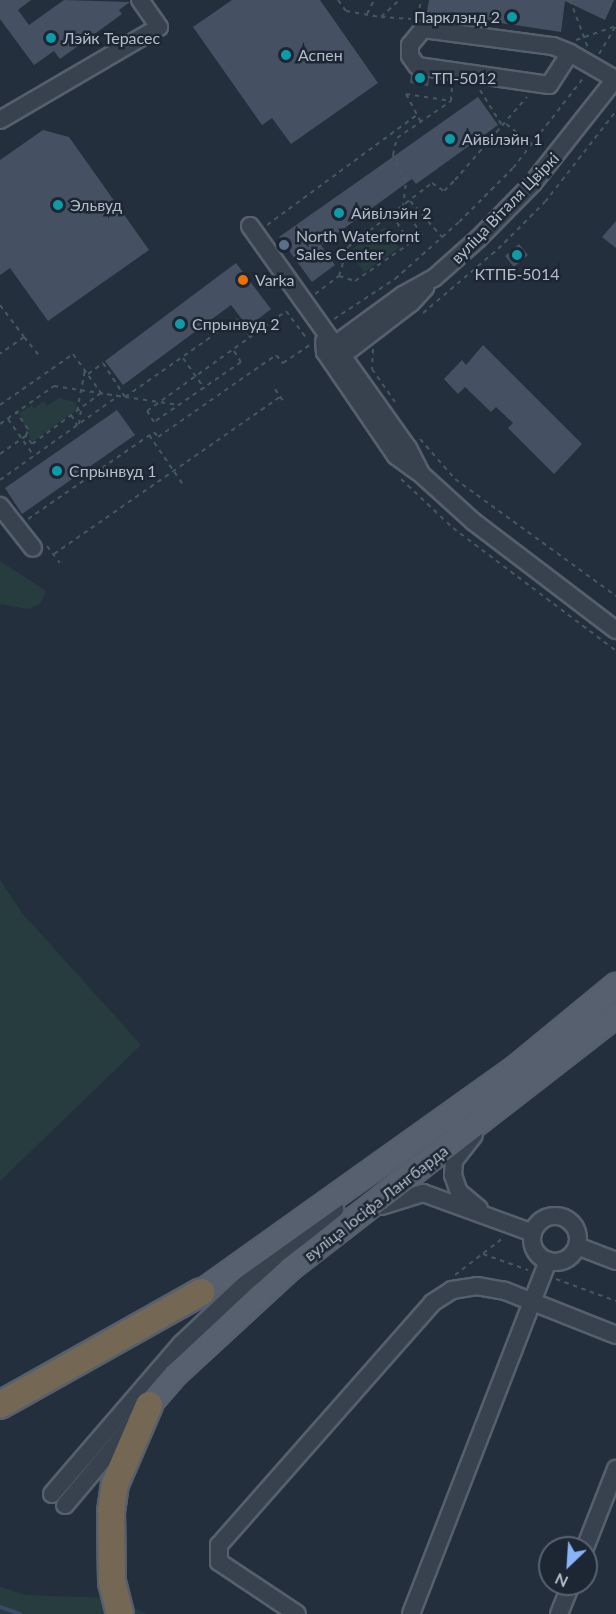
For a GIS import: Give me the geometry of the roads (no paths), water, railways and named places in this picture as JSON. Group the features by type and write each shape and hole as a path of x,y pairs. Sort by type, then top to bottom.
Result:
{"highway":[{"path":"0,1405 201,1292"},
{"path":"120,1614 112,1582 111,1512 115,1484 149,1405"}],"main road":[{"name":"вуліца Іосіфа Лангбарда","path":"201,1292 514,1068 616,985"},
{"name":"вуліца Іосіфа Лангбарда","path":"149,1405 236,1316 616,1016"}],"street":[{"path":"0,120 159,27 140,0"},
{"path":"565,51 549,85 417,66 410,56 410,45 423,29 565,51 616,78"},
{"name":"вуліца Віталя Цвіркі","path":"328,349 403,295 434,278 533,183 616,78"},
{"path":"250,226 396,456 421,474 474,522 616,630"},
{"path":"0,506 40,546"},
{"path":"149,1405 58,1499 149,1378 249,1280 514,1068"},
{"path":"495,1219 466,1200 453,1175 454,1161 464,1143 502,1105"},
{"path":"332,1238 357,1226 383,1205 423,1193 533,1233"},
{"path":"559,1217 572,1224 577,1246 562,1261 548,1261 536,1252 533,1233 544,1219 559,1217"},
{"path":"577,1246 616,1261"},
{"path":"411,1614 548,1261"},
{"path":"297,1614 219,1562 219,1545 432,1303 452,1290 477,1286 505,1291 616,1335"},
{"path":"590,1536 616,1469"},
{"path":"559,1614 566,1596"}],"waterway":[{"path":"0,1607 20,1614"}],"place":[{"name":"Парклэнд 2","path":"512,17"},
{"name":"Лэйк Терасес","path":"51,38"},
{"name":"Аспен","path":"286,55"},
{"name":"ТП-5012","path":"420,78"},
{"name":"Айвілэйн 1","path":"450,139"},
{"name":"Эльвуд","path":"58,205"},
{"name":"Айвілэйн 2","path":"339,213"},
{"name":"North Waterfornt Sales Center","path":"284,245"},
{"name":"КТПБ-5014","path":"517,255"},
{"name":"Varka","path":"243,280"},
{"name":"Спрынвуд 2","path":"180,324"},
{"name":"Спрынвуд 1","path":"57,471"}]}
